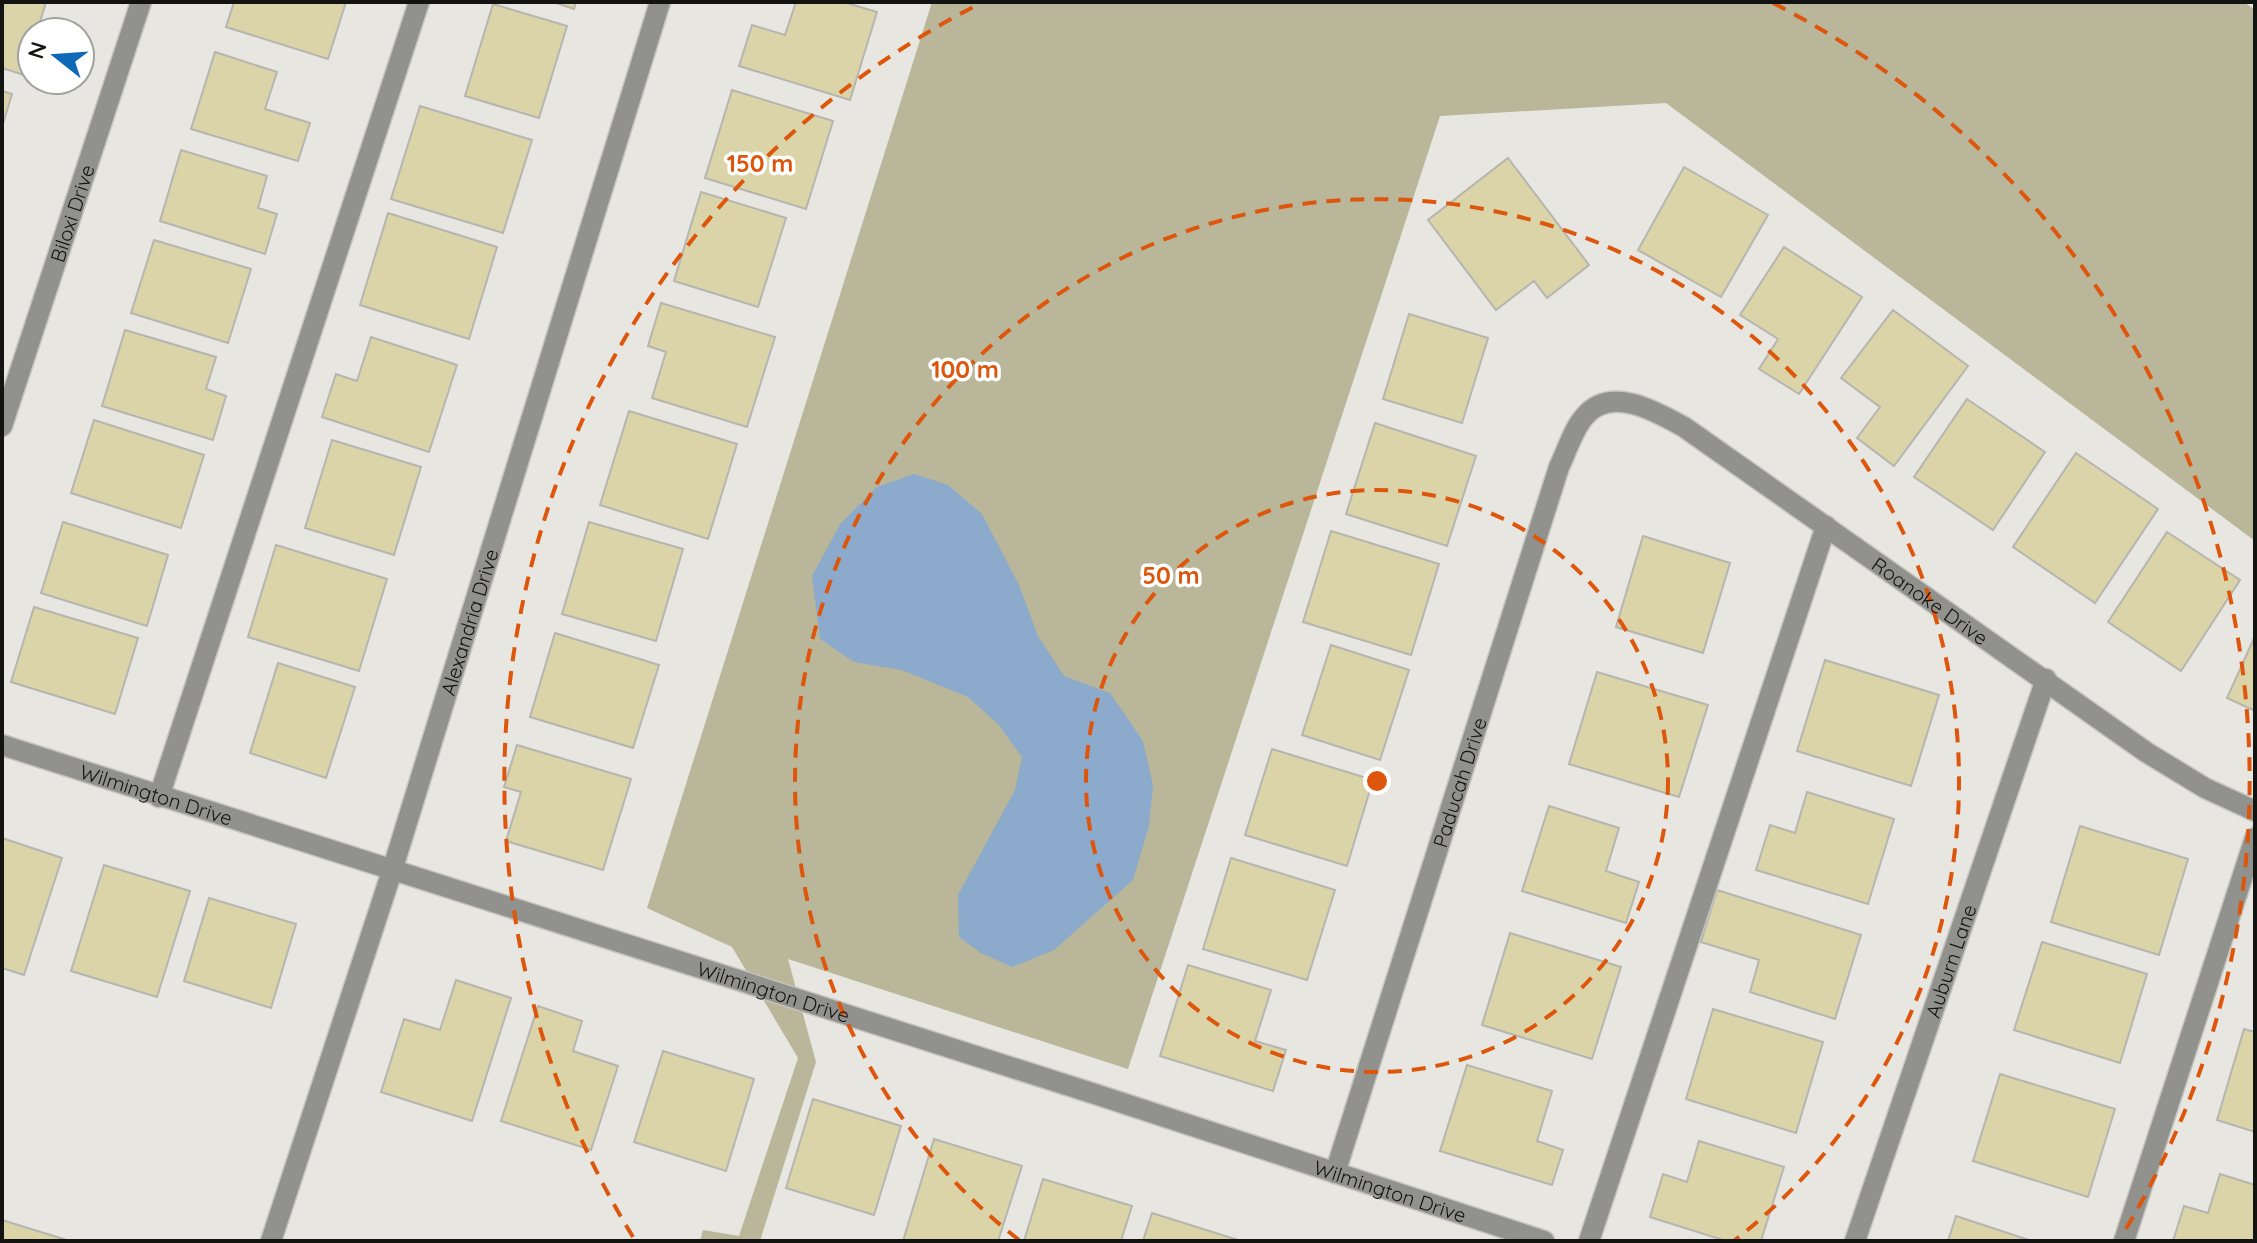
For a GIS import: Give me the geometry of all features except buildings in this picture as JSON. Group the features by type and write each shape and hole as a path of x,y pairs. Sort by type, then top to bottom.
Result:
{"street":[{"name":"Biloxi Drive","path":"2,426 141,2"},
{"path":"159,797 419,2"},
{"name":"Alexandria Drive","path":"271,1241 392,871 660,2"},
{"name":"Roanoke Drive","path":"1604,403 1626,403 1654,410 1684,427 2146,752 2205,788 2255,811"},
{"name":"Paducah Drive","path":"1335,1173 1559,467 1585,415 1604,403"},
{"path":"1589,1241 1826,526"},
{"name":"Auburn Lane","path":"1855,1241 2046,679"},
{"name":"Wilmington Drive","path":"2,745 1544,1241"},
{"path":"2124,1241 2255,838"}],"shaded area":[{"path":"932,2 2244,2 2255,10 2255,541 1666,103 1440,116 1128,1069 788,959 816,1062 760,1241 700,1241 703,1230 739,1236 798,1058 732,947 647,908"}],"water":[{"path":"914,474 948,485 982,514 1019,585 1038,636 1064,676 1110,693 1143,741 1153,785 1149,826 1133,880 1054,950 1012,967 981,953 959,937 958,895 1015,790 1022,757 999,725 968,697 902,670 854,662 820,639 812,576 841,523 877,487"}]}
